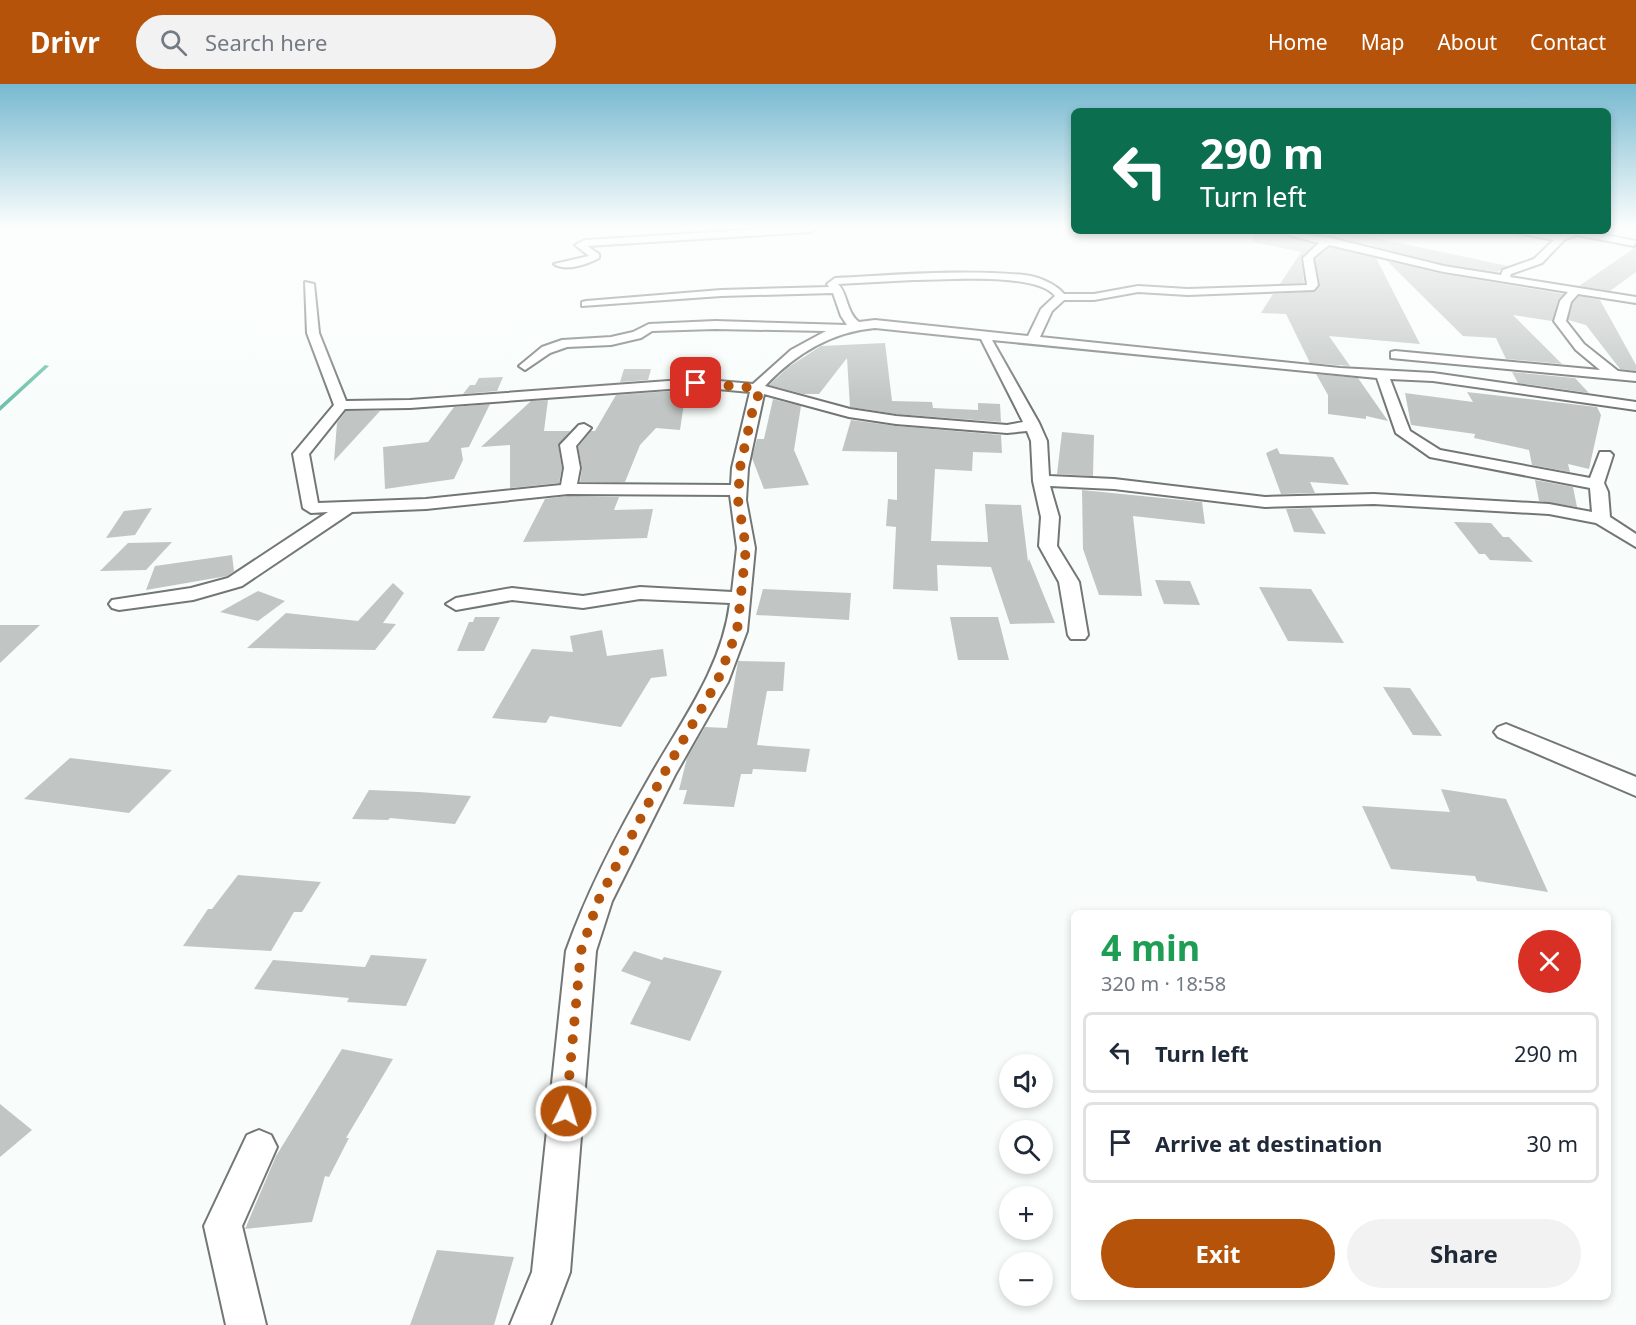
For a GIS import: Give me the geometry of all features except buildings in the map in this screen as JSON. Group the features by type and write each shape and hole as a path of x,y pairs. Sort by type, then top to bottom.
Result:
{"street":[{"path":"309,287 313,333 341,405"},
{"path":"835,287 848,320 848,327"},
{"path":"1051,287 1061,297"},
{"path":"1033,339 1047,309 1061,297 1094,297 1138,289 1188,292 1220,289 1303,289 1308,287"},
{"path":"1549,287 1636,300"},
{"path":"586,304 721,293 838,290"},
{"path":"1575,291 1566,302 1560,321 1580,348 1614,375"},
{"path":"525,366 546,350 566,343 611,341 637,335 649,328 715,325 848,327 988,334 1186,357 1486,383 1636,406"},
{"path":"756,388 774,367 848,327"},
{"path":"988,334 986,341 1032,423 1039,441 1041,481 1050,517 1048,546 1069,582 1078,635"},
{"path":"1395,355 1636,377"},
{"path":"1382,374 1403,433 1435,454 1578,482 1596,483"},
{"path":"739,489 568,489 426,504 311,508 301,454 341,405 410,404 696,383 756,388 849,413 896,420 1008,429 1019,429 1032,423"},
{"path":"530,1325 551,1272 581,951 598,901 663,775 717,682 737,631 746,548 739,489 740,468 754,404 758,396 756,388"},
{"path":"568,489 572,468 568,445 584,428"},
{"path":"1601,519 1600,492 1596,483 1605,454"},
{"path":"1041,481 1114,484 1265,502 1374,499 1549,509 1601,519 1636,542"},
{"path":"119,604 193,594 236,582 349,506"},
{"path":"456,604 512,594 583,602 640,593 739,598"},
{"path":"1506,732 1636,787"},
{"path":"246,1325 223,1227 259,1147"}],"waterway":[{"path":"0,409 47,366"}],"route":[{"path":"566,1111 581,951 598,901 663,775 717,682 737,631 746,548 738,500 740,468 754,404 758,396 756,388 696,383"}]}
